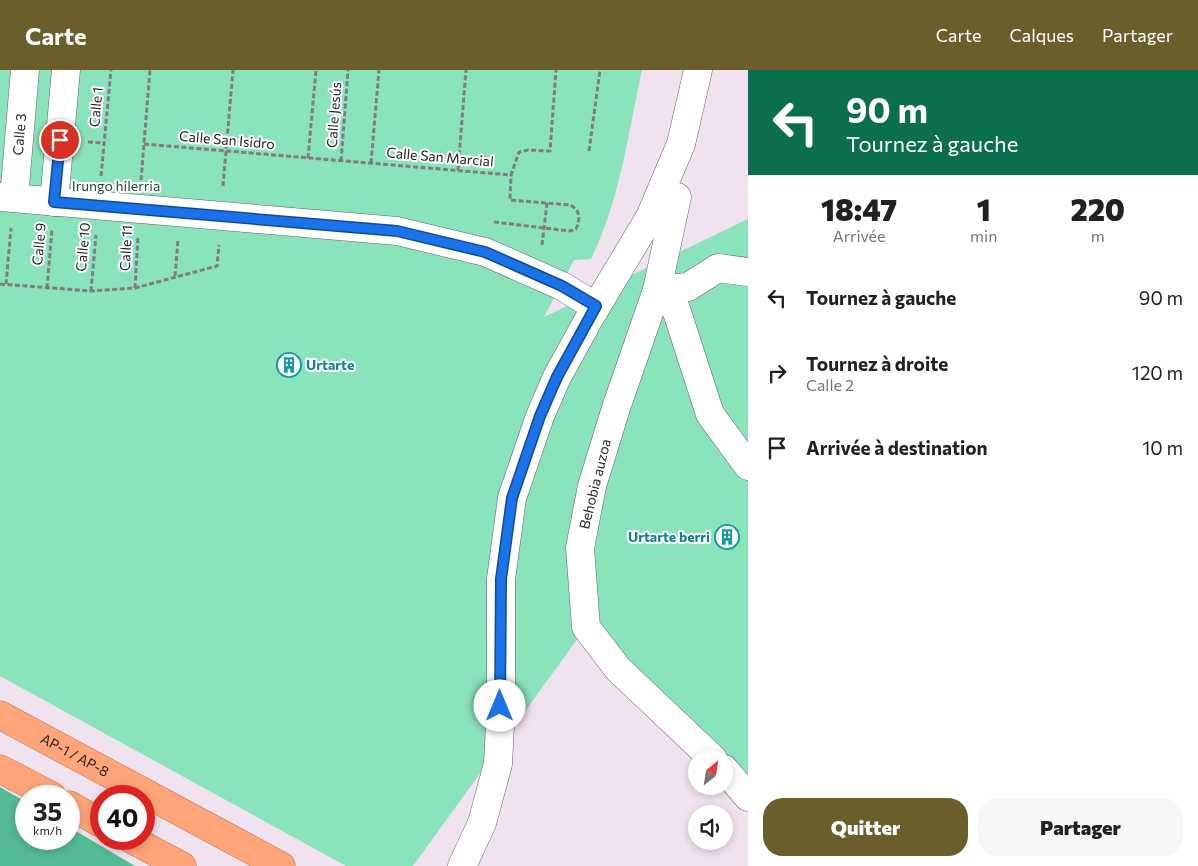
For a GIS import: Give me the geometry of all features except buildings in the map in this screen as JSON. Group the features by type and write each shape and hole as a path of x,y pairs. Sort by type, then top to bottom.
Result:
{"highway":[{"name":"AP-1 / AP-8","path":"0,715 281,866"},
{"path":"0,769 31,785"},
{"path":"152,850 182,866"}],"street":[{"name":"Calle 3","path":"7,198 25,70"},
{"path":"54,202 66,70"},
{"path":"462,866 482,822 498,764 501,579 512,498 557,377 596,306 650,217 681,144 698,70"},
{"name":"Behobia auzoa","path":"677,197 657,290 616,408 592,486 580,548 586,626 618,669 704,750"},
{"path":"7,198 397,231 485,252 562,286 596,306"},
{"path":"657,290 688,287 718,268 748,272"},
{"path":"657,290 676,309 710,414 748,466"},
{"path":"733,780 748,797"}],"path":[{"name":"Calle 1","path":"98,205 111,70"},
{"name":"Calle 11","path":"135,288 150,70"},
{"path":"222,215 233,70"},
{"path":"308,158 316,70"},
{"name":"Calle Jesús","path":"341,161 348,70"},
{"path":"371,163 379,70"},
{"path":"458,170 466,70"},
{"name":"Calle San Marcial","path":"341,161 511,175 519,152 528,150 550,151 556,70"},
{"path":"589,151 600,70"},
{"name":"Calle San Isidro","path":"144,144 341,161"},
{"path":"486,221 544,230 570,231 576,229 578,212 575,207 510,200 511,175"},
{"path":"6,284 7,198"},
{"name":"Calle 9","path":"47,288 54,202"},
{"path":"544,230 547,203"},
{"name":"Calle 10","path":"91,291 98,205"},
{"path":"175,277 180,212"},
{"path":"0,284 91,291 135,288 217,266"}],"green space":[{"name":"Irungo hilerria","path":"0,70 642,70 622,166 601,237 591,259 574,260 544,317 748,219 748,799 733,783 733,750 702,750 586,627 413,866 346,866 0,676"},
{"path":"0,787 15,796 15,850 80,850 80,834 90,839 90,850 108,850 135,866 0,866"}],"place":[{"name":"Urtarte","path":"289,365"},
{"name":"Urtarte berri","path":"727,537"}],"route":[{"path":"60,140 54,202 397,231 485,252 562,286 596,306 557,377 540,416 512,498 501,579 500,706"}]}
